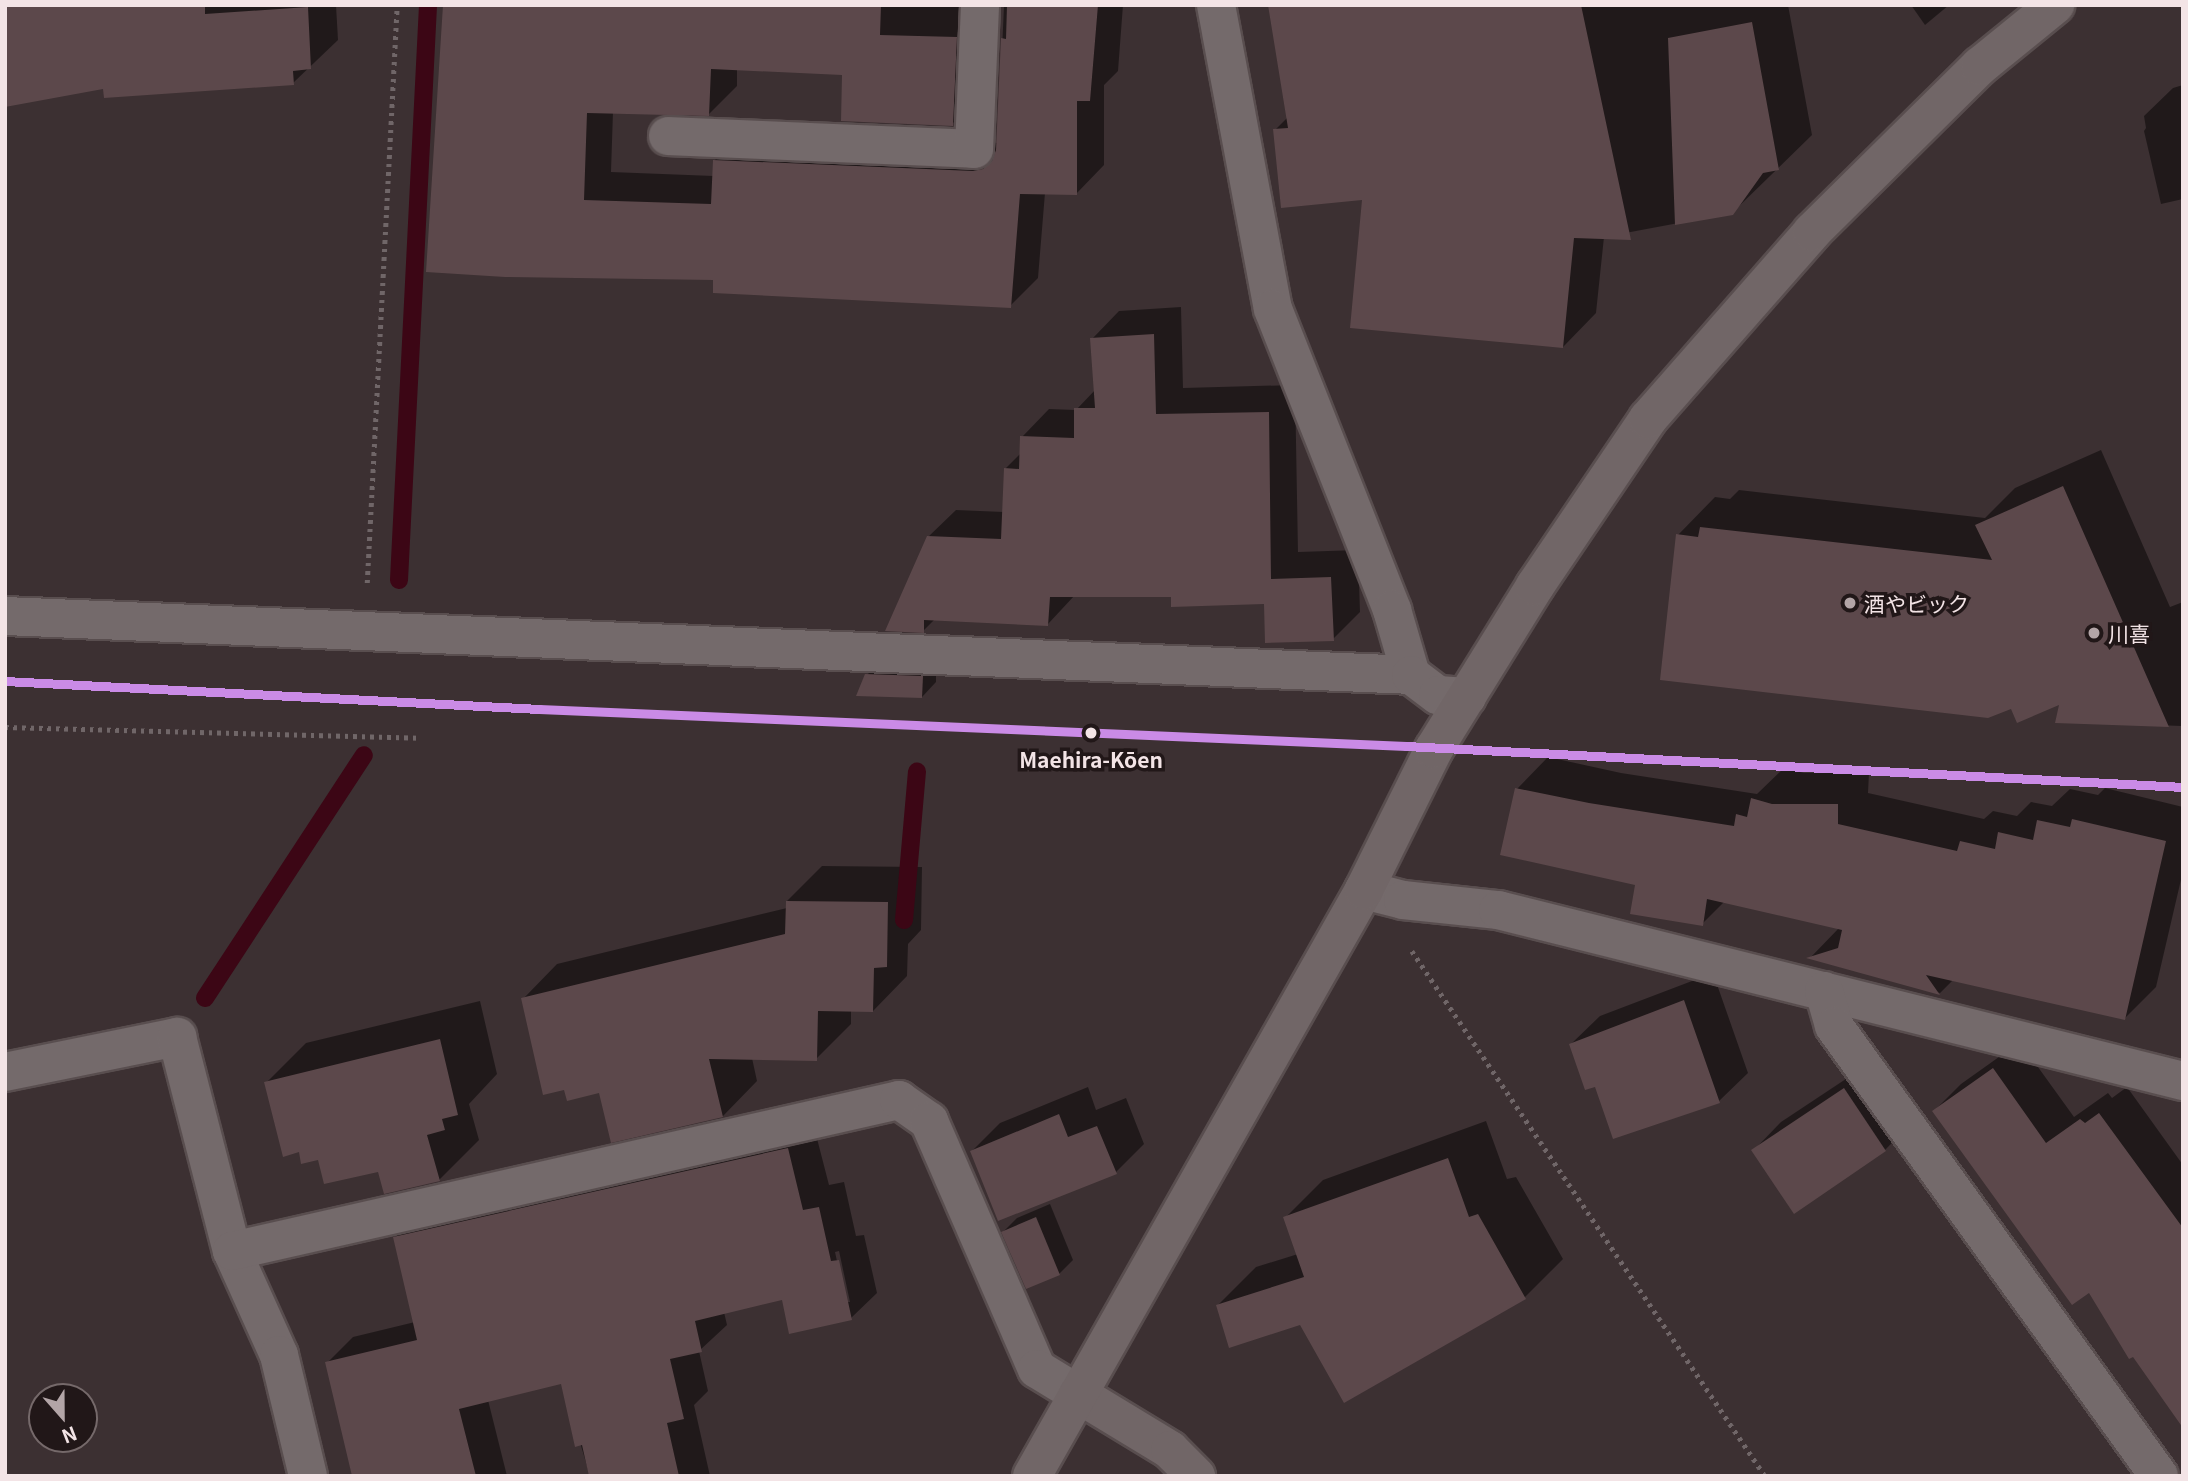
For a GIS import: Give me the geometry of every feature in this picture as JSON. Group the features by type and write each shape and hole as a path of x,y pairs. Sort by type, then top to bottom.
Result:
{"street":[{"path":"668,136 974,149 980,5"},
{"path":"1216,5 1273,309 1392,610 1411,675"},
{"path":"1032,1476 1364,890 1434,750 1535,586 1648,419 1812,232 1980,66 2055,5"},
{"path":"5,616 1411,675 1438,695 1467,697"},
{"path":"1364,890 1403,900 1498,910 2183,1081"},
{"path":"1824,991 1834,1026 2159,1476"},
{"path":"5,1072 177,1037 232,1251 279,1355 308,1476"},
{"path":"232,1251 899,1100 929,1121 1037,1369 1170,1450 1196,1476"}],"path":[{"path":"364,633 397,5"},
{"path":"5,727 420,738"},
{"path":"1408,945 1765,1476"}],"building":[{"path":"5,5 205,5 205,14 308,7 311,69 293,71 294,85 104,98 103,89 5,107"},
{"path":"443,5 881,5 880,35 957,37 953,126 841,121 842,75 711,69 709,116 587,113 584,200 711,204 713,160 973,171 983,169 992,161 996,150 1001,38 1006,39 1007,5 1098,5 1090,101 1077,101 1077,195 1020,194 1011,308 713,293 713,280 505,277 426,272"},
{"path":"1268,5 1581,5 1631,240 1574,238 1563,348 1350,328 1362,200 1281,208 1273,129 1288,128"},
{"path":"1752,22 1779,170 1763,173 1733,215 1675,225 1668,38"},
{"path":"1154,334 1156,414 1269,412 1271,579 1331,577 1334,641 1265,643 1264,604 1171,607 1171,597 1050,597 1048,626 924,620 924,633 885,631 927,536 1001,539 1004,468 1019,469 1020,436 1074,438 1074,408 1095,408 1090,338"},
{"path":"2063,486 2169,727 2055,723 2059,705 2017,723 2011,709 1988,718 1660,680 1676,534 1698,537 1700,527 1992,560 1975,525"},
{"path":"865,674 923,676 922,698 856,696"},
{"path":"1515,788 1589,803 1734,826 1736,814 1747,817 1751,798 1772,804 1838,804 1838,824 1957,851 1960,841 1995,849 1998,832 2033,840 2037,820 2070,827 2072,819 2166,841 2125,1020 1926,975 1940,995 1806,958 1838,948 1842,930 1707,899 1703,926 1630,914 1635,885 1500,855"},
{"path":"786,901 888,902 887,967 874,968 873,1012 818,1011 817,1061 709,1059 723,1117 611,1143 599,1093 567,1101 564,1090 543,1095 521,998 785,934"},
{"path":"1684,1000 1720,1103 1613,1139 1595,1087 1585,1090 1569,1044"},
{"path":"440,1039 458,1115 442,1119 445,1130 427,1135 440,1181 384,1194 378,1172 324,1184 318,1160 301,1164 299,1152 283,1157 264,1082"},
{"path":"1993,1068 2046,1143 2080,1119 2085,1123 2099,1113 2183,1228 2183,1428 2133,1357 2129,1359 2089,1293 2072,1305 1932,1111"},
{"path":"1844,1088 1886,1151 1794,1214 1751,1150"},
{"path":"1059,1114 1068,1137 1097,1126 1117,1174 998,1221 970,1151"},
{"path":"788,1148 803,1210 819,1207 831,1261 839,1260 852,1320 789,1334 782,1300 695,1321 702,1352 670,1359 684,1419 667,1423 679,1476 589,1476 582,1445 575,1447 561,1384 459,1409 476,1476 352,1476 325,1362 417,1340 393,1237"},
{"path":"1448,1158 1469,1217 1478,1214 1526,1299 1344,1403 1300,1325 1229,1348 1216,1305 1304,1277 1283,1217"},
{"path":"1036,1217 1060,1275 1026,1289 1001,1232"}],"waterway":[{"path":"399,580 428,5"},
{"path":"205,998 364,755"},
{"path":"904,920 917,772"}],"transit line":[{"path":"5,681 539,709 1406,746 2183,787"}],"place":[{"name":"酒やビック","path":"1850,603"},
{"name":"川喜","path":"2094,633"},
{"name":"Maehira-Kōen","path":"1091,733"}]}
